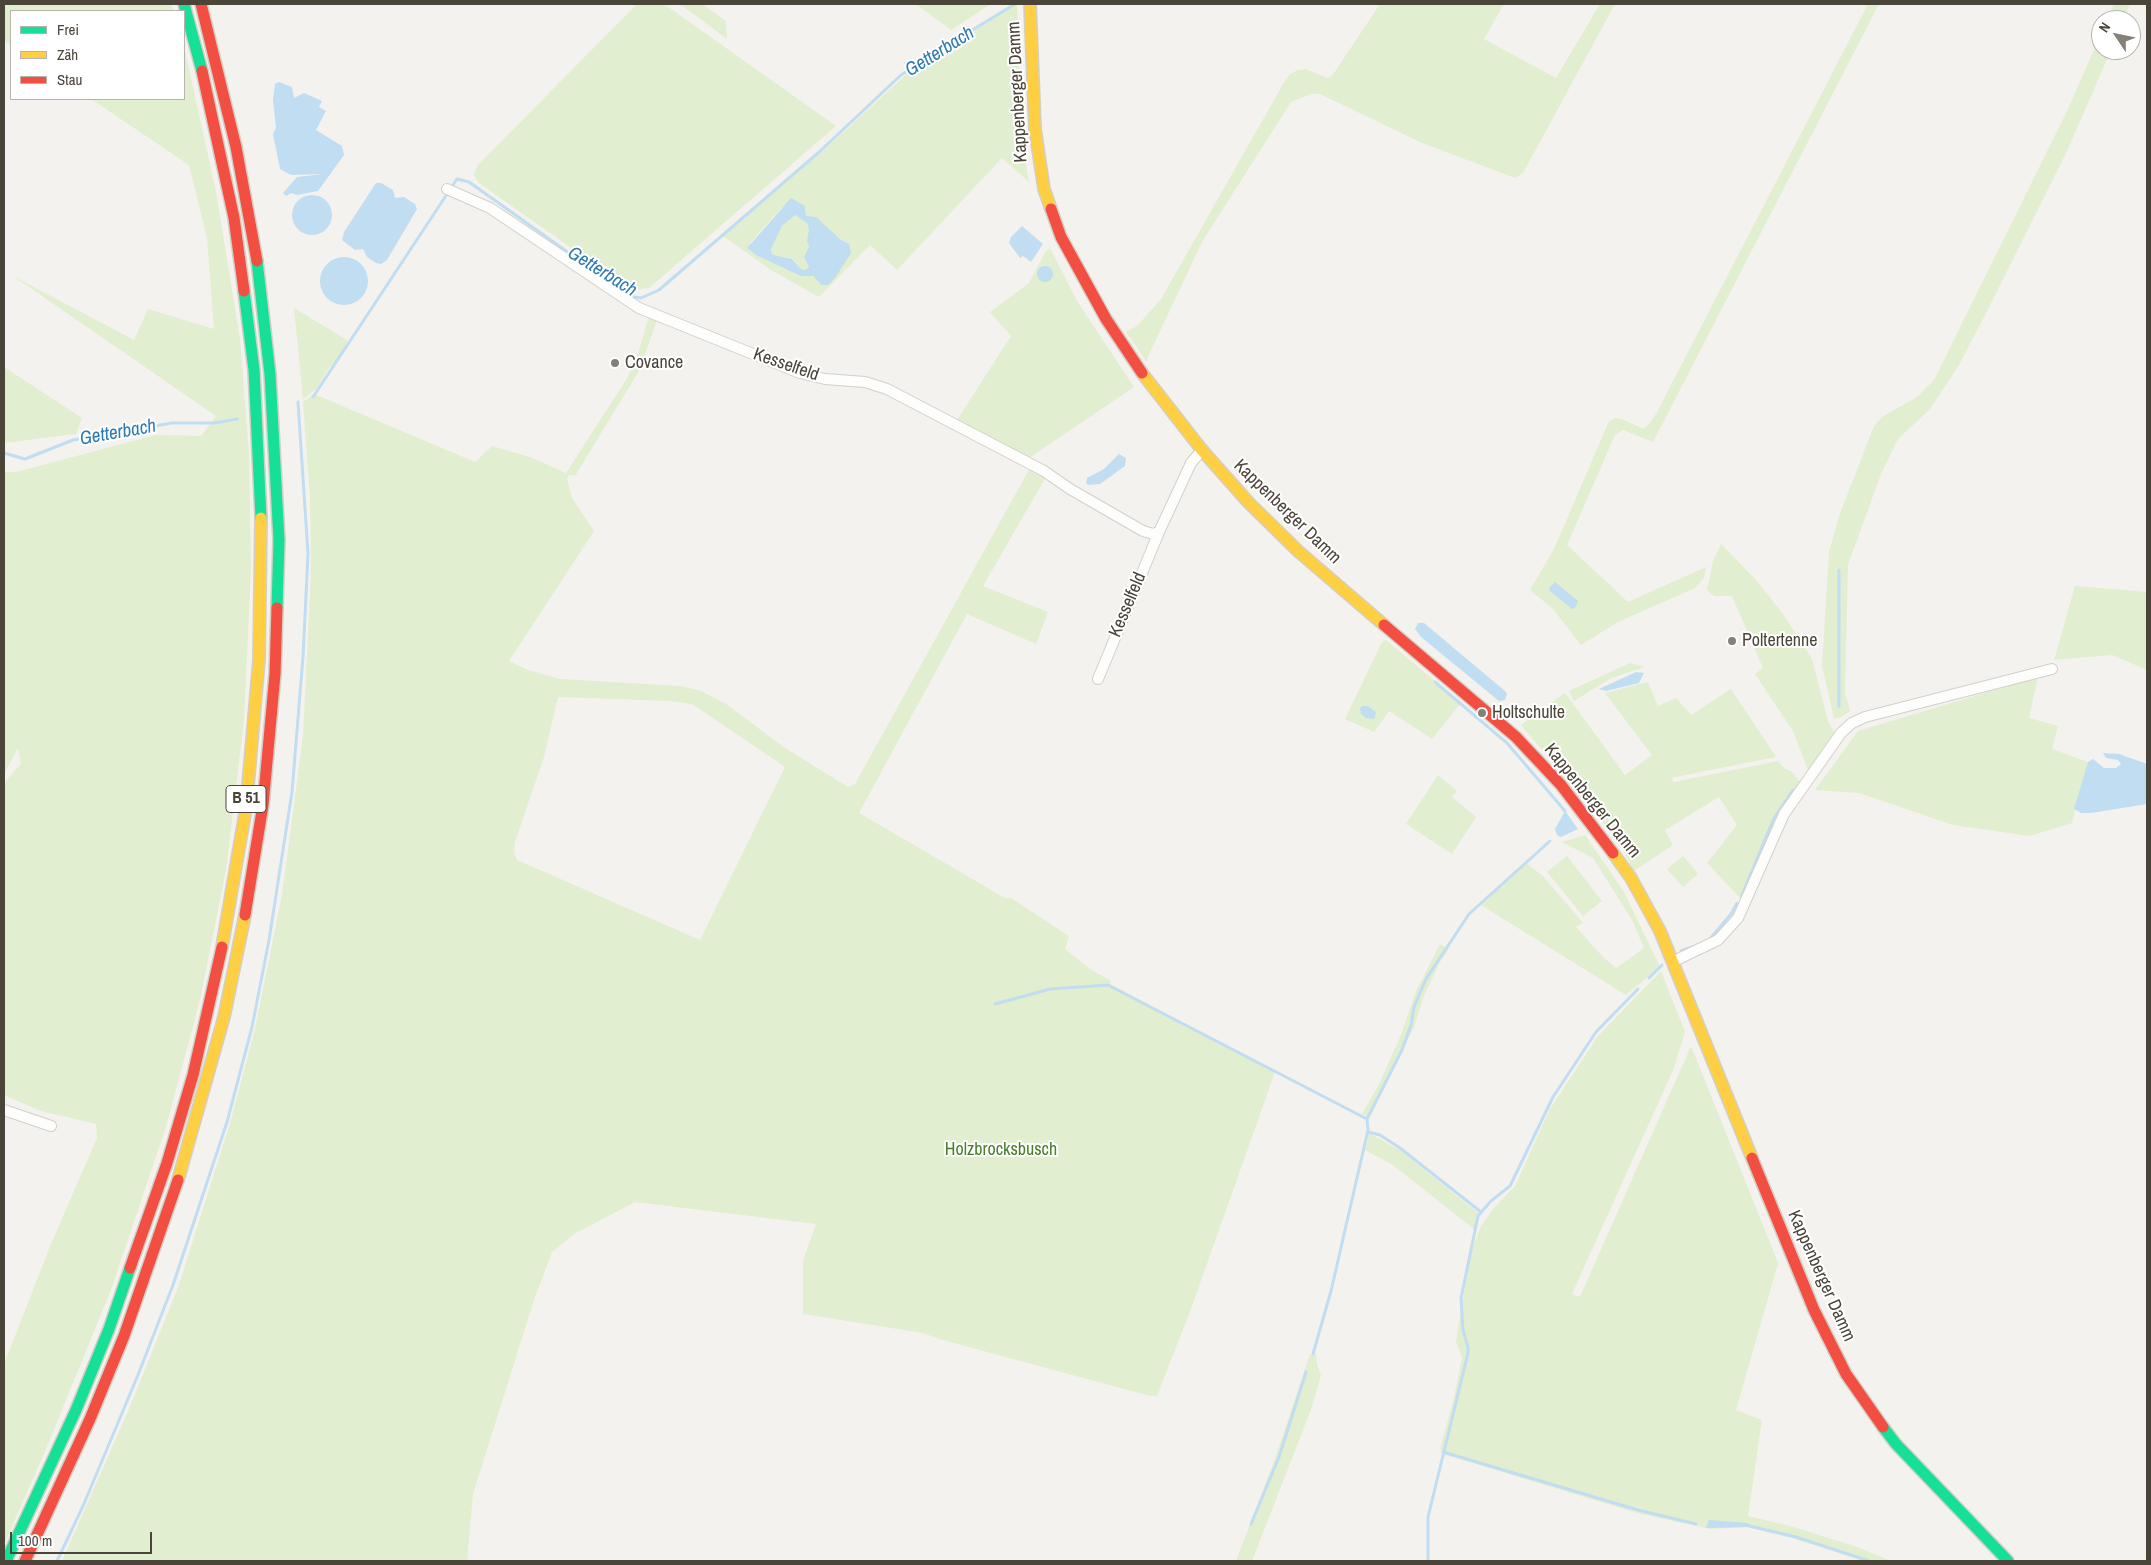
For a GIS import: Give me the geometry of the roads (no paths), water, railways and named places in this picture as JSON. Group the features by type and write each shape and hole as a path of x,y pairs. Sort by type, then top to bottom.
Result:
{"main road":[{"name":"B 51","path":"6,1561 76,1410 109,1329 167,1163 193,1075 222,948 235,878 248,789 259,660 262,542 254,370 232,209 204,77 184,4"},
{"name":"B 51","path":"25,1561 90,1419 124,1336 182,1167 224,1017 252,879 263,805 275,674 278,540 270,374 250,218 236,147 201,4"},
{"name":"Kappenberger Damm","path":"1030,4 1034,129 1044,189 1058,230 1080,276 1106,318 1132,359 1202,450 1277,531 1472,697 1541,763 1595,828 1631,878 1647,905 1814,1310 1846,1374 1863,1401 1896,1444 2008,1561"}],"street":[{"name":"Kesselfeld","path":"449,191 479,201 639,308 800,373 825,379 865,382 887,389 1044,471 1070,489 1136,527 1153,534 1159,532"},
{"name":"Kesselfeld","path":"1098,679 1159,532 1191,463 1202,450"},
{"path":"1672,962 1718,940 1738,918 1784,814 1841,733 1852,722 1865,717 2052,669"},
{"path":"4,1110 51,1126"}],"water":[{"path":"279,82 292,87 294,98 304,93 322,101 319,107 326,111 316,130 342,146 344,155 318,191 297,195 291,193 286,196 283,193 297,177 323,174 291,175 280,169 273,134 276,128 273,100 275,84"},
{"path":"376,183 381,183 393,190 395,198 404,197 415,204 417,209 387,260 381,264 367,257 363,249 355,250 342,240 344,232"},
{"path":"316,195 323,198 329,204 332,215 331,223 323,232 316,235 308,235 301,232 293,223 292,211 295,204 304,196"},
{"path":"791,198 805,206 806,216 816,217 840,239 849,244 851,253 835,278 828,285 822,285 813,276 801,276 756,255 747,248","holes":["795,215 807,223 809,230 807,241 809,246 804,257 809,267 805,270 801,269 792,259 772,254 771,249 782,226"]},
{"path":"1022,226 1043,244 1031,262 1023,256 1020,258 1009,243 1011,237"},
{"path":"339,257 349,257 361,264 368,276 368,286 361,298 349,305 339,305 331,301 324,294 320,286 320,276 324,268 331,261"},
{"path":"1045,266 1051,268 1053,274 1051,280 1045,282 1039,280 1037,274 1039,268"},
{"path":"1119,454 1126,458 1125,466 1100,484 1088,485 1086,483 1087,478 1104,469"},
{"path":"1555,582 1578,601 1575,608 1572,609 1550,591 1549,588"},
{"path":"1418,623 1424,623 1505,691 1507,694 1505,700 1499,701 1421,637 1415,629"},
{"path":"1636,672 1644,673 1639,683 1606,691 1599,689"},
{"path":"1368,706 1376,712 1374,719 1366,718 1361,714 1360,708"},
{"path":"2103,753 2119,754 2147,764 2147,804 2091,813 2081,813 2074,809 2088,762 2093,759 2104,768 2116,768 2121,764 2118,760 2106,758"},
{"path":"1565,811 1578,829 1561,837 1557,835 1555,829"},
{"path":"1709,1520 1748,1523 1748,1527 1706,1528"}],"waterway":[{"name":"Getterbach","path":"313,397 457,179 469,182 607,280 634,297 641,298 659,290 818,153 900,76 1015,4"},
{"path":"57,1561 83,1506 138,1375 173,1285 227,1122 252,1027 269,940 292,792 303,657 308,554 298,402"},
{"name":"Getterbach","path":"4,453 25,459 73,440 172,423 214,423 237,419"},
{"path":"1839,570 1839,706"},
{"path":"1435,682 1507,743 1565,811"},
{"path":"1742,895 1774,818 1793,790"},
{"path":"1313,1354 1331,1291 1368,1130 1367,1119 1402,1050 1411,1025 1414,1007 1426,979 1469,914 1550,841"},
{"path":"1709,940 1731,914 1737,903"},
{"path":"1681,951 1692,947"},
{"path":"1649,978 1662,965"},
{"path":"995,1004 1050,989 1108,985 1367,1119"},
{"path":"1428,1561 1428,1517 1468,1353 1463,1330 1461,1298 1478,1216 1491,1201 1510,1186 1553,1097 1596,1032 1638,989"},
{"path":"1368,1132 1380,1135 1400,1148 1481,1212"},
{"path":"1251,1524 1279,1457 1306,1372"},
{"path":"1443,1452 1638,1510 1696,1524"},
{"path":"1745,1525 1796,1537 1869,1561"}],"place":[{"name":"Covance","path":"615,363"},
{"name":"Poltertenne","path":"1732,641"},
{"name":"Holtschulte","path":"1482,713"}],"park label":[{"name":"Holzbrocksbusch","path":"1001,1150"}]}
